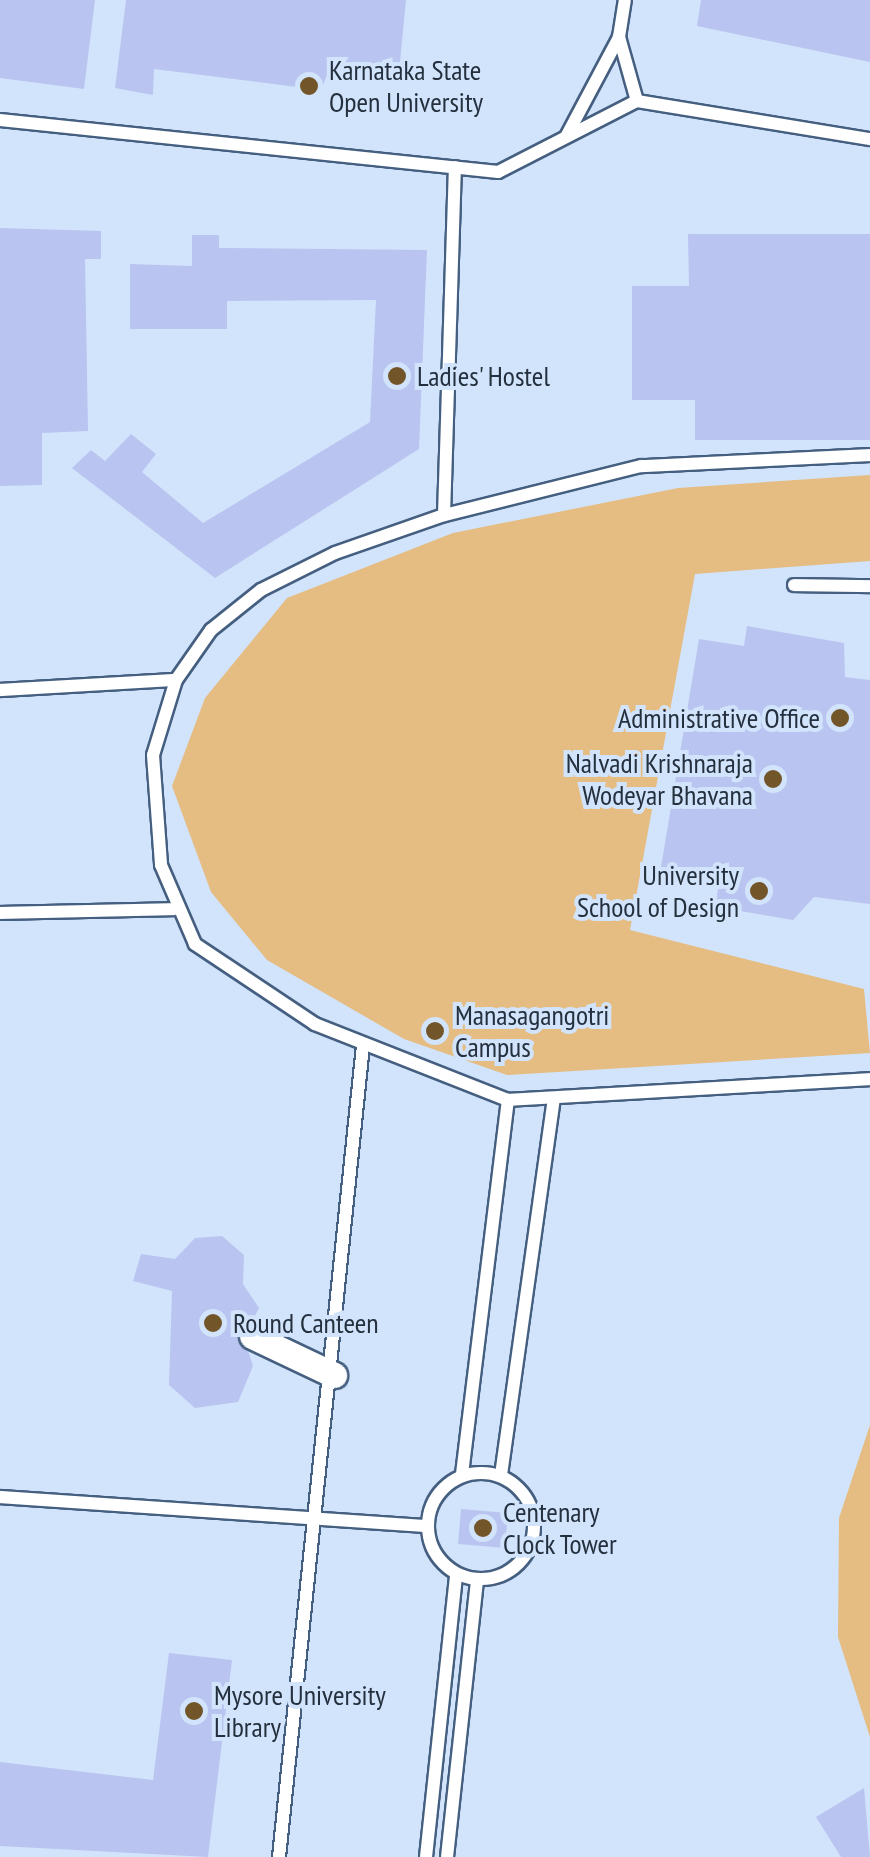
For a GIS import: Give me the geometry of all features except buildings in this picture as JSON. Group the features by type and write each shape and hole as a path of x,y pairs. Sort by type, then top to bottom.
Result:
{"street":[{"path":"252,1336 334,1376"}],"lane":[{"path":"566,138 619,36 625,0"},
{"path":"619,36 638,101"},
{"path":"0,120 498,172 638,101 870,138"},
{"path":"444,514 455,167"},
{"path":"870,455 641,466 444,514 262,590 211,630 176,680 153,755 160,865 174,909 195,944 363,1045 508,1100 870,1079"},
{"path":"794,585 870,586"},
{"path":"0,690 176,680"},
{"path":"0,914 174,909"},
{"path":"279,1857 320,1516 363,1045"},
{"path":"462,1474 508,1100"},
{"path":"501,1475 554,1100"},
{"path":"462,1474 501,1475 530,1508 529,1552 508,1574 477,1580 456,1575 434,1555 426,1526 436,1494 462,1474"},
{"path":"0,1498 320,1516 426,1526"},
{"path":"426,1857 456,1575"},
{"path":"447,1857 477,1580"}],"shaded area":[{"path":"870,475 870,561 695,574 630,930 864,989 870,1053 507,1075 404,1039 267,960 211,892 172,786 205,698 287,598 453,533 678,488"},
{"path":"870,1425 870,1737 838,1637 839,1518"}],"place":[{"name":"Karnataka State Open University","path":"309,86"},
{"name":"Ladies' Hostel","path":"397,376"},
{"name":"Administrative Office","path":"840,718"},
{"name":"Nalvadi Krishnaraja Wodeyar Bhavana","path":"773,779"},
{"name":"University School of Design","path":"759,891"},
{"name":"Manasagangotri Campus","path":"435,1031"},
{"name":"Round Canteen","path":"213,1323"},
{"name":"Centenary Clock Tower","path":"483,1528"},
{"name":"Mysore University Library","path":"194,1711"}]}
